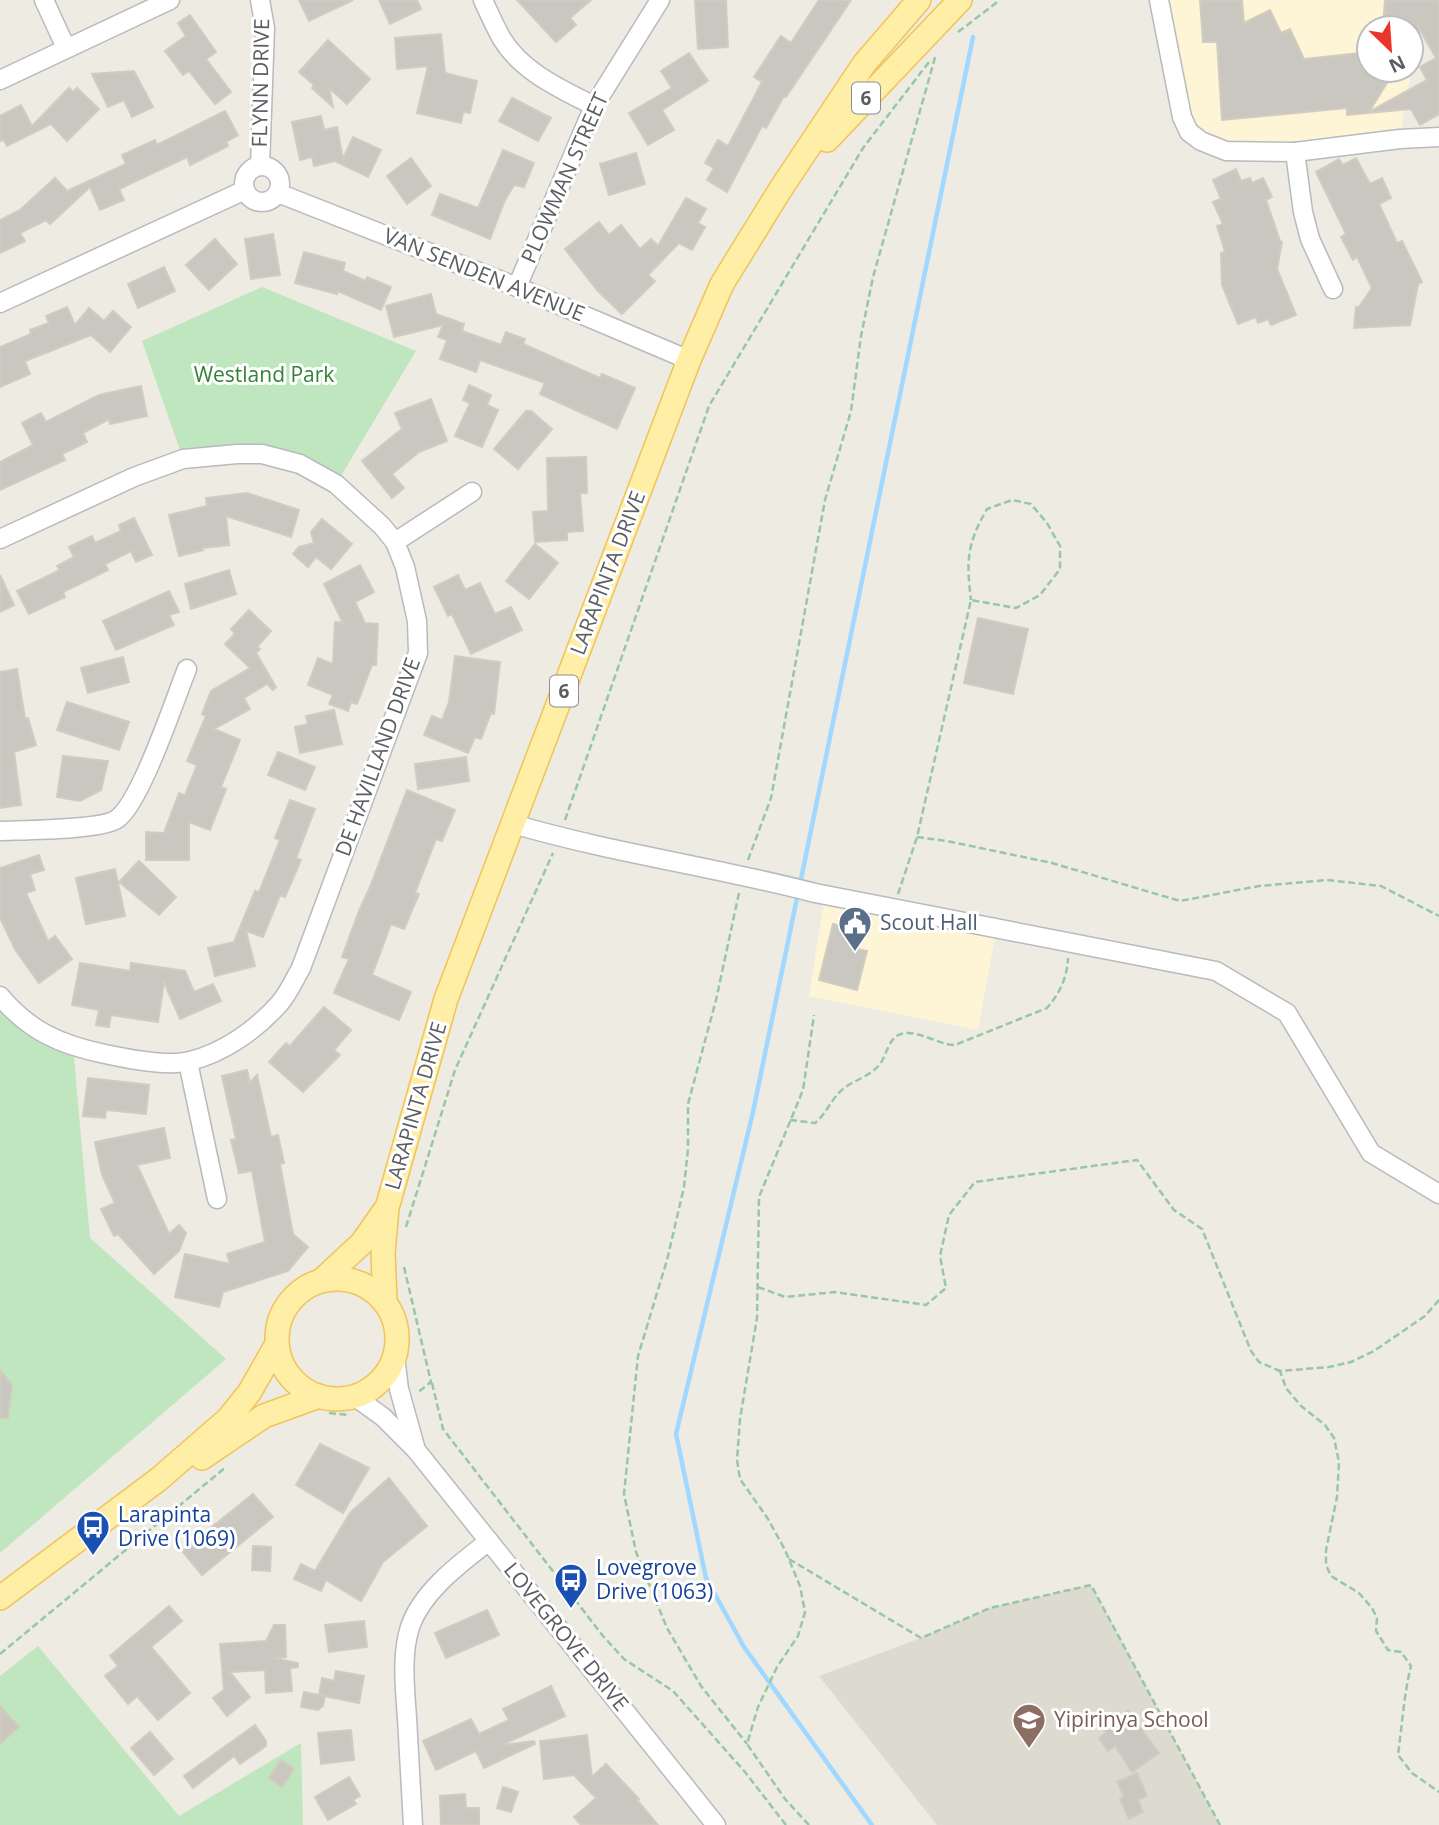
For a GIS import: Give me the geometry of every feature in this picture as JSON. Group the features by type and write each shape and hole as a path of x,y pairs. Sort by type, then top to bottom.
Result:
{"main road":[{"name":"LARAPINTA DRIVE","path":"385,1301 383,1253 387,1208 446,999 688,360 722,284 780,190 864,64 919,0"},
{"name":"LARAPINTA DRIVE","path":"780,190 953,2"},
{"name":"LARAPINTA DRIVE","path":"321,1281 362,1243 387,1208"},
{"path":"321,1281 356,1281 385,1301"},
{"name":"6","path":"0,1598 159,1479 228,1419 254,1385 277,1344 280,1321 291,1300 321,1281"},
{"name":"6","path":"385,1301 396,1322 395,1357"},
{"path":"277,1344 284,1367 290,1376 325,1408"},
{"path":"354,1396 375,1386 390,1368 395,1357"},
{"name":"6","path":"0,1598 249,1424 283,1408 325,1408 331,1399 354,1396"}],"street":[{"path":"44,0 66,48"},
{"path":"0,80 170,0"},
{"name":"FLYNN DRIVE","path":"260,0 265,28 260,166"},
{"path":"483,0 502,40 519,61 553,85 594,106"},
{"name":"PLOWMAN STREET","path":"517,287 594,106 660,0"},
{"path":"1158,0 1182,117 1189,132 1201,141 1226,151 1295,152 1439,137"},
{"path":"1295,152 1303,212 1310,239 1333,289"},
{"path":"260,166 268,167 279,178 278,193 269,201 262,202 249,197 245,190 244,179 247,173 260,166"},
{"path":"0,303 245,190"},
{"name":"VAN SENDEN AVENUE","path":"278,193 517,287 688,360"},
{"name":"DE HAVILLAND DRIVE","path":"0,539 134,477 183,459 262,454 300,464 336,484 382,526 395,542 405,567 417,621 418,653 301,968 280,1003 252,1029 228,1046 188,1062 136,1061 73,1047 42,1034 13,1012 0,996"},
{"path":"395,542 472,492"},
{"path":"0,831 96,825 116,820 134,801 187,669"},
{"path":"513,824 559,837 816,893 1216,971 1287,1013 1371,1153 1439,1194"},
{"path":"188,1062 217,1199"},
{"name":"LOVEGROVE DRIVE","path":"395,1357 399,1389 416,1450"},
{"name":"LOVEGROVE DRIVE","path":"354,1396 383,1417 416,1450 716,1825"},
{"path":"413,1825 405,1685 405,1660 411,1626 426,1599 444,1577 489,1541"}],"path":[{"path":"956,34 1000,0"},
{"path":"403,1236 456,1070 559,837 709,406 863,148 942,47"},
{"path":"809,1825 785,1799 747,1744 701,1686 667,1628 636,1552 625,1494 638,1356 667,1260 684,1187 688,1149 688,1104 716,1000 743,875 771,798 825,500 851,411 861,336 873,277 936,54"},
{"path":"894,907 917,837 971,600 967,572 972,535 987,509 1012,500 1031,504 1047,523 1060,546 1060,569 1040,595 1016,608 971,600"},
{"path":"917,837 1052,863 1180,901 1259,886 1327,880 1381,887 1439,916"},
{"path":"790,1120 816,1123 823,1116 830,1101 846,1087 875,1070 891,1041 901,1034 914,1034 945,1045 955,1045 1047,1008 1056,998 1067,974 1068,941"},
{"path":"747,1744 758,1707 777,1667 798,1636 805,1612 800,1586 789,1559 768,1520 740,1479 737,1460 740,1419 757,1318 759,1197 803,1090 814,1015"},
{"path":"758,1287 785,1297 835,1292 926,1305 946,1288 940,1256 949,1215 975,1182 1137,1160 1174,1210 1202,1229 1251,1351 1259,1362 1280,1371 1329,1367 1351,1362 1374,1351 1425,1316 1439,1300"},
{"path":"402,1261 443,1429 603,1636 624,1659 673,1692 745,1772 786,1825"},
{"path":"1280,1371 1286,1388 1301,1406 1325,1425 1334,1438 1339,1462 1337,1497 1326,1550 1326,1566 1331,1576 1359,1593 1366,1601 1377,1618 1376,1632 1388,1650 1401,1652 1411,1667 1398,1755 1402,1764 1439,1792"},
{"path":"411,1398 431,1382"},
{"path":"0,1654 234,1460"},
{"path":"789,1559 921,1638 990,1608 1091,1585 1220,1825"}],"shaded area":[{"path":"1159,0 1428,0 1425,14 1355,14 1355,84 1409,84 1400,139 1226,151 1189,132"},
{"path":"825,894 997,927 978,1030 809,996"},
{"name":"Yipirinya School","path":"1091,1585 1220,1825 937,1825 819,1676 921,1638 990,1608"}],"green space":[{"name":"Westland Park","path":"262,287 416,351 336,484 300,464 183,459 142,341"},
{"path":"0,996 73,1047 90,1238 226,1359 0,1553"},
{"path":"38,1646 179,1816 301,1743 303,1825 0,1825 0,1676"}],"building":[{"path":"299,0 353,0 309,21"},
{"path":"379,0 417,0 421,9 390,24"},
{"path":"517,0 591,0 570,18 576,25 556,42"},
{"path":"695,0 726,1 728,47 698,49"},
{"path":"819,0 851,0 786,97 784,96 766,128 762,126 727,192 707,180 714,168 705,163 718,140 728,146 762,82 754,77 781,36 791,43"},
{"path":"1200,0 1242,0 1244,23 1270,10 1281,33 1290,29 1304,59 1355,54 1355,84 1386,84 1369,112 1420,84 1425,84 1425,64 1436,58 1425,39 1425,14 1384,14 1385,0 1439,0 1439,114 1420,125 1411,109 1347,115 1347,108 1222,120 1217,42 1203,42"},
{"path":"190,15 216,52 206,59 231,92 215,104 189,71 183,75 165,51 186,36 178,23"},
{"path":"441,34 445,73 477,81 470,113 463,112 461,123 417,113 428,66 397,69 395,38"},
{"path":"328,40 370,79 347,104 329,88 333,107 299,72"},
{"path":"689,53 708,81 662,110 674,130 648,145 629,113 672,88 661,71"},
{"path":"134,71 153,107 132,117 124,100 108,107 92,74"},
{"path":"69,88 73,92 77,88 99,109 67,141 51,124 7,146 4,140 0,141 0,116 21,105 32,126"},
{"path":"512,98 551,118 538,141 499,121"},
{"path":"225,111 238,135 226,142 228,146 190,165 187,157 119,189 124,200 100,210 90,187 50,224 46,220 20,233 25,241 0,253 0,220 20,210 55,178 67,191 126,164 122,155 155,140 157,145"},
{"path":"321,116 324,130 337,127 343,159 353,137 381,150 368,177 335,161 314,166 312,157 300,160 292,122"},
{"path":"503,150 534,163 524,187 514,185 505,200 490,239 432,215 440,194 478,208"},
{"path":"636,153 645,184 609,195 600,164"},
{"path":"411,158 431,186 407,204 387,176"},
{"path":"1356,158 1370,184 1382,178 1391,198 1379,204 1397,243 1402,241 1422,282 1418,284 1410,325 1354,328 1356,307 1359,307 1372,288 1357,257 1353,260 1341,237 1346,234 1316,172 1339,159 1343,165"},
{"path":"1236,169 1241,181 1250,178 1252,183 1263,178 1272,197 1266,200 1282,242 1277,269 1296,315 1271,325 1268,319 1258,323 1256,317 1238,324 1222,285 1221,253 1225,252 1217,226 1223,224 1213,202 1221,199 1213,180"},
{"path":"686,198 706,209 698,223 705,227 692,250 679,243 648,275 655,281 622,314 597,290 565,249 599,222 609,235 621,225 640,249 651,239 658,246"},
{"path":"273,234 280,275 251,279 245,239"},
{"path":"215,239 237,264 209,290 186,265"},
{"path":"304,252 345,263 343,271 366,281 367,277 391,287 381,310 338,291 337,294 295,283"},
{"path":"164,267 175,291 138,308 128,284"},
{"path":"431,294 436,314 464,324 462,331 501,345 506,332 525,339 523,344 600,378 602,374 635,388 617,429 540,394 545,383 480,360 476,372 440,359 447,340 438,337 443,325 394,337 386,306"},
{"path":"67,307 75,325 89,308 104,321 113,311 131,327 110,352 91,335 25,361 30,374 0,387 0,347 31,334 30,330 49,323 46,316"},
{"path":"469,385 491,395 487,405 498,410 482,447 455,436 470,403 463,400"},
{"path":"141,386 147,416 110,424 109,419 83,433 87,442 62,454 65,460 0,490 0,462 33,445 22,423 41,413 46,422 99,395"},
{"path":"431,399 447,441 419,452 392,474 404,488 392,498 362,461 402,429 395,413"},
{"path":"526,411 531,411 552,429 518,469 494,449"},
{"path":"586,457 587,493 580,493 583,531 567,532 567,540 535,542 533,512 548,511 547,458"},
{"path":"247,493 299,510 291,537 226,516 229,545 202,548 203,550 179,556 169,515 207,506 206,498"},
{"path":"134,518 152,555 136,562 131,551 105,564 108,570 63,592 65,597 29,614 17,591 60,570 57,566 74,557 69,547 92,536 95,543 121,531 119,525"},
{"path":"322,519 352,544 331,569 316,557 308,567 293,554 299,547 314,543 311,532"},
{"path":"535,544 558,563 529,599 506,581"},
{"path":"360,565 374,592 355,602 365,623 378,624 376,665 372,665 357,704 351,702 348,711 329,704 333,695 308,685 318,658 333,664 335,622 343,623 324,584"},
{"path":"229,570 236,594 191,609 185,584"},
{"path":"0,575 14,605 0,612"},
{"path":"458,575 465,590 480,583 495,614 511,607 522,630 471,654 452,614 448,616 434,587"},
{"path":"169,591 179,612 169,615 174,625 116,650 103,621"},
{"path":"249,610 271,631 257,647 260,649 256,653 276,687 273,690 267,684 244,698 250,709 214,729 240,740 221,787 226,789 210,830 189,822 189,860 146,860 146,832 164,833 179,793 185,795 197,765 187,761 206,716 202,714 211,691 250,668 225,644 235,634 231,629"},
{"path":"978,618 1028,629 1013,694 964,683"},
{"path":"455,656 500,662 494,714 491,713 481,739 475,737 468,753 424,735 432,716 442,720 449,702"},
{"path":"123,657 129,682 88,693 81,668"},
{"path":"17,669 25,719 28,718 36,745 14,752 21,805 0,808 0,672"},
{"path":"67,702 129,722 119,750 57,730"},
{"path":"334,710 342,744 300,753 295,727 308,724 306,716"},
{"path":"278,752 315,767 305,790 268,775"},
{"path":"63,756 108,761 101,790 80,801 57,797"},
{"path":"466,757 469,781 418,789 415,764"},
{"path":"407,790 455,810 442,841 436,839 415,893 419,894 404,929 391,924 372,975 411,992 399,1020 334,993 349,959 342,957"},
{"path":"290,800 315,809 296,858 301,860 285,897 280,895 263,937 246,931 255,966 215,976 208,948 234,942 255,891 259,892 280,840 275,838"},
{"path":"39,855 44,870 30,874 35,890 26,893 48,941 55,936 72,959 39,983 16,951 0,918 0,868"},
{"path":"139,861 176,897 159,915 119,882"},
{"path":"115,869 125,916 86,924 76,878"},
{"path":"833,924 853,929 849,947 867,951 857,990 819,980"},
{"path":"80,963 130,971 131,963 185,971 194,992 213,984 221,1001 180,1019 164,982 158,1022 111,1015 109,1027 96,1025 99,1010 72,1005"},
{"path":"324,1007 351,1030 334,1050 340,1055 303,1092 269,1062 286,1043 290,1046"},
{"path":"247,1070 250,1083 257,1075 271,1137 278,1135 284,1163 280,1164 293,1234 308,1247 288,1271 223,1292 219,1307 175,1297 185,1254 230,1264 227,1254 265,1242 252,1171 239,1173 231,1140 236,1139 222,1076"},
{"path":"88,1078 149,1085 146,1114 106,1110 105,1118 83,1116"},
{"path":"164,1128 170,1158 137,1165 169,1234 179,1225 186,1233 179,1251 154,1274 118,1234 114,1236 101,1209 115,1203 102,1175 95,1142"},
{"path":"0,1370 12,1385 8,1418 0,1418"},
{"path":"320,1444 369,1468 343,1513 296,1485"},
{"path":"389,1478 427,1526 383,1562 361,1601 326,1580 321,1591 294,1579 301,1564 315,1571 350,1513"},
{"path":"253,1494 273,1517 202,1575 182,1551"},
{"path":"253,1546 271,1547 270,1571 252,1570"},
{"path":"169,1606 182,1621 151,1647 190,1693 158,1720 137,1696 128,1704 105,1676 118,1666 110,1656"},
{"path":"487,1610 499,1635 446,1658 435,1633"},
{"path":"364,1621 367,1647 329,1652 325,1625"},
{"path":"274,1625 285,1625 286,1657 274,1658 298,1663 298,1667 290,1668 292,1691 266,1693 265,1670 230,1672 250,1697 227,1716 213,1698 224,1690 220,1644 266,1641"},
{"path":"336,1671 364,1676 359,1703 319,1695 322,1678 334,1681"},
{"path":"551,1686 565,1716 502,1745 534,1741 535,1744 484,1768 476,1751 436,1770 423,1741 471,1719 479,1734 509,1720 503,1709"},
{"path":"304,1692 325,1696 323,1706 318,1710 301,1707"},
{"path":"0,1706 19,1727 0,1744"},
{"path":"1128,1711 1159,1753 1132,1772 1115,1746 1108,1751 1099,1738 1106,1733 1104,1730"},
{"path":"255,1725 266,1741 266,1746 240,1764 234,1756 193,1788 184,1776"},
{"path":"351,1730 354,1760 321,1764 318,1733"},
{"path":"150,1732 173,1759 154,1775 131,1748"},
{"path":"587,1735 592,1777 606,1764 639,1799 637,1800 658,1825 581,1825 574,1817 596,1798 574,1775 544,1779 540,1741"},
{"path":"281,1760 294,1769 282,1787 269,1778"},
{"path":"1137,1773 1147,1796 1138,1800 1143,1812 1129,1819 1120,1799 1124,1796 1117,1782"},
{"path":"349,1777 360,1796 353,1800 356,1804 328,1820 315,1797"},
{"path":"503,1787 518,1792 511,1812 497,1808"},
{"path":"465,1794 466,1808 479,1808 479,1825 441,1825 440,1796"}],"waterway":[{"path":"800,884 973,37"},
{"path":"798,893 753,1112 676,1434 706,1578 744,1647 872,1825"}],"place":[{"name":"Scout Hall","path":"855,953"},
{"name":"Larapinta Drive (1069)","path":"93,1557"},
{"name":"Lovegrove Drive (1063)","path":"571,1610"},
{"name":"Yipirinya School","path":"1029,1750"}]}
